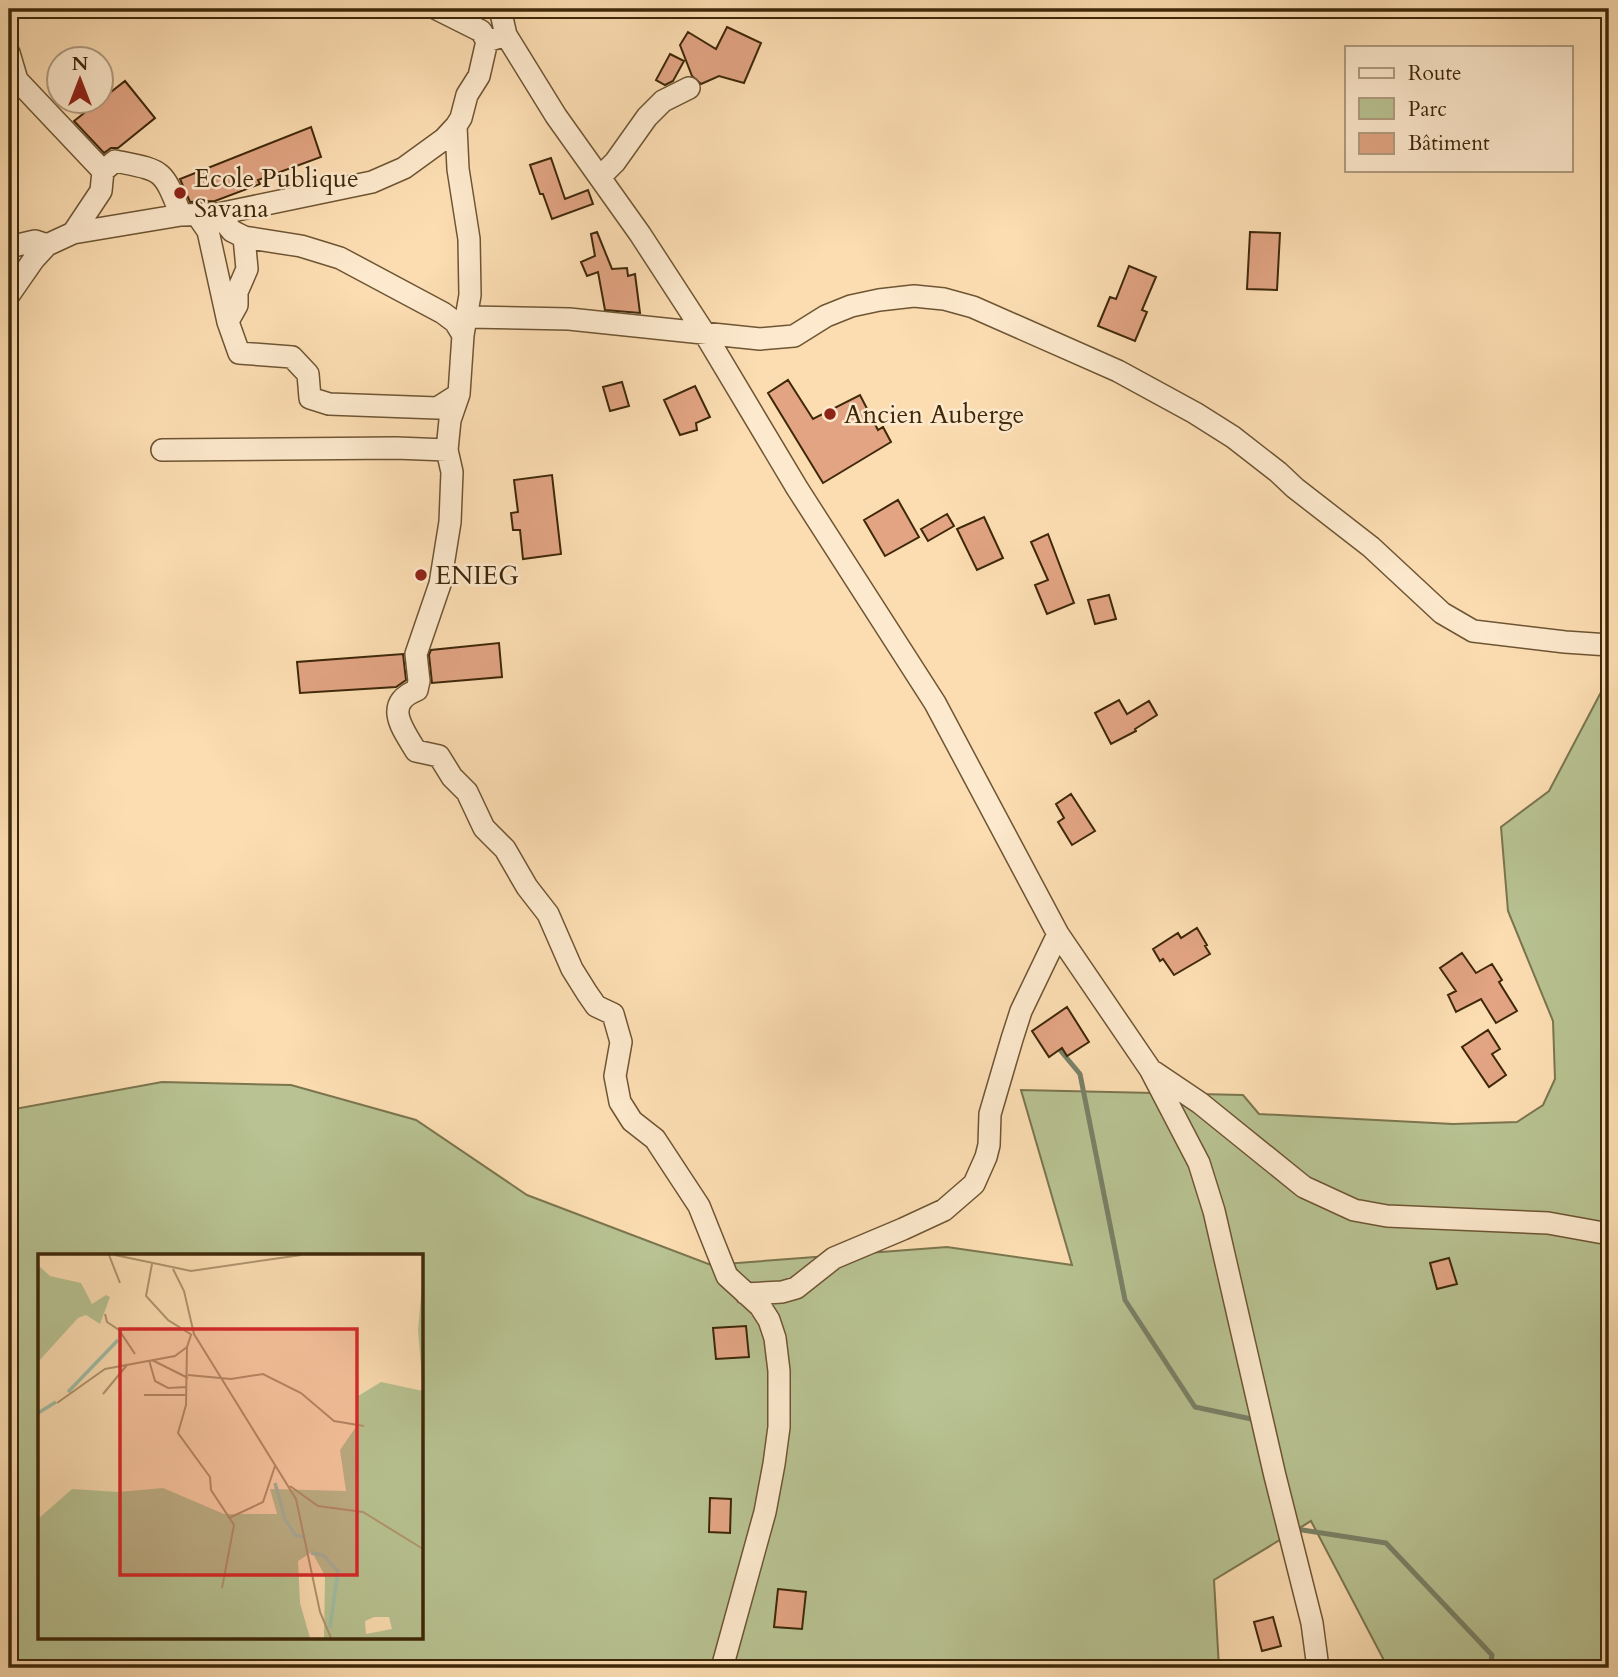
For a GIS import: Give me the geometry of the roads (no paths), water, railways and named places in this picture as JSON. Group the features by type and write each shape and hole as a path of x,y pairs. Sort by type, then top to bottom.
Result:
{"street":[{"path":"437,9 497,38 600,177 705,334 756,422 935,703 1058,934 1150,1069 1199,1163 1214,1212 1312,1623 1318,1668"},
{"path":"9,295 47,245 73,233 189,215 218,214 372,183 404,168 444,139 456,126 467,95 497,38 500,9"},
{"path":"9,53 17,80 103,171"},
{"path":"600,177 663,101 689,88"},
{"path":"456,126 458,169 471,264 459,394 450,420 447,450 452,472 450,522 440,584 416,653 419,681 417,690 403,696 398,705 398,713 401,726 416,751 439,755 452,777 467,792 484,828 505,849 527,887 548,914 572,968 587,993 596,1006 613,1014 621,1042 615,1076 620,1102 632,1121 655,1139 699,1206 727,1276 760,1306 769,1320 775,1338 779,1371 779,1427 765,1512 722,1668"},
{"path":"73,233 101,191 103,171 115,161 151,169 166,179 189,215 208,231 228,322 239,353 292,356 308,374 310,398 329,404 437,408 459,394"},
{"path":"218,214 232,231 244,237 301,246 340,258 465,326 540,317 760,339 794,336 826,316 851,306 878,300 914,296 944,299 973,307 1118,371 1233,437 1371,547 1442,613 1463,627 1473,631 1609,645"},
{"path":"228,322 237,304 237,292 247,269 244,237"},
{"path":"9,247 35,242 47,245"},
{"path":"162,450 396,447 447,450"},
{"path":"746,1294 782,1292 796,1288 834,1258 944,1210 974,1184 986,1157 990,1114 1021,1011 1058,934"},
{"path":"1150,1069 1200,1103 1304,1187 1354,1210 1387,1216 1549,1223 1609,1234"}],"waterway":[{"path":"1060,1050 1080,1074 1125,1300 1195,1407 1256,1420"},
{"path":"1296,1529 1386,1543 1492,1655 1490,1668"}],"place":[{"name":"Ecole Publique Savana","path":"180,193"},
{"name":"Ancien Auberge","path":"830,414"},
{"name":"ENIEG","path":"421,575"}]}
